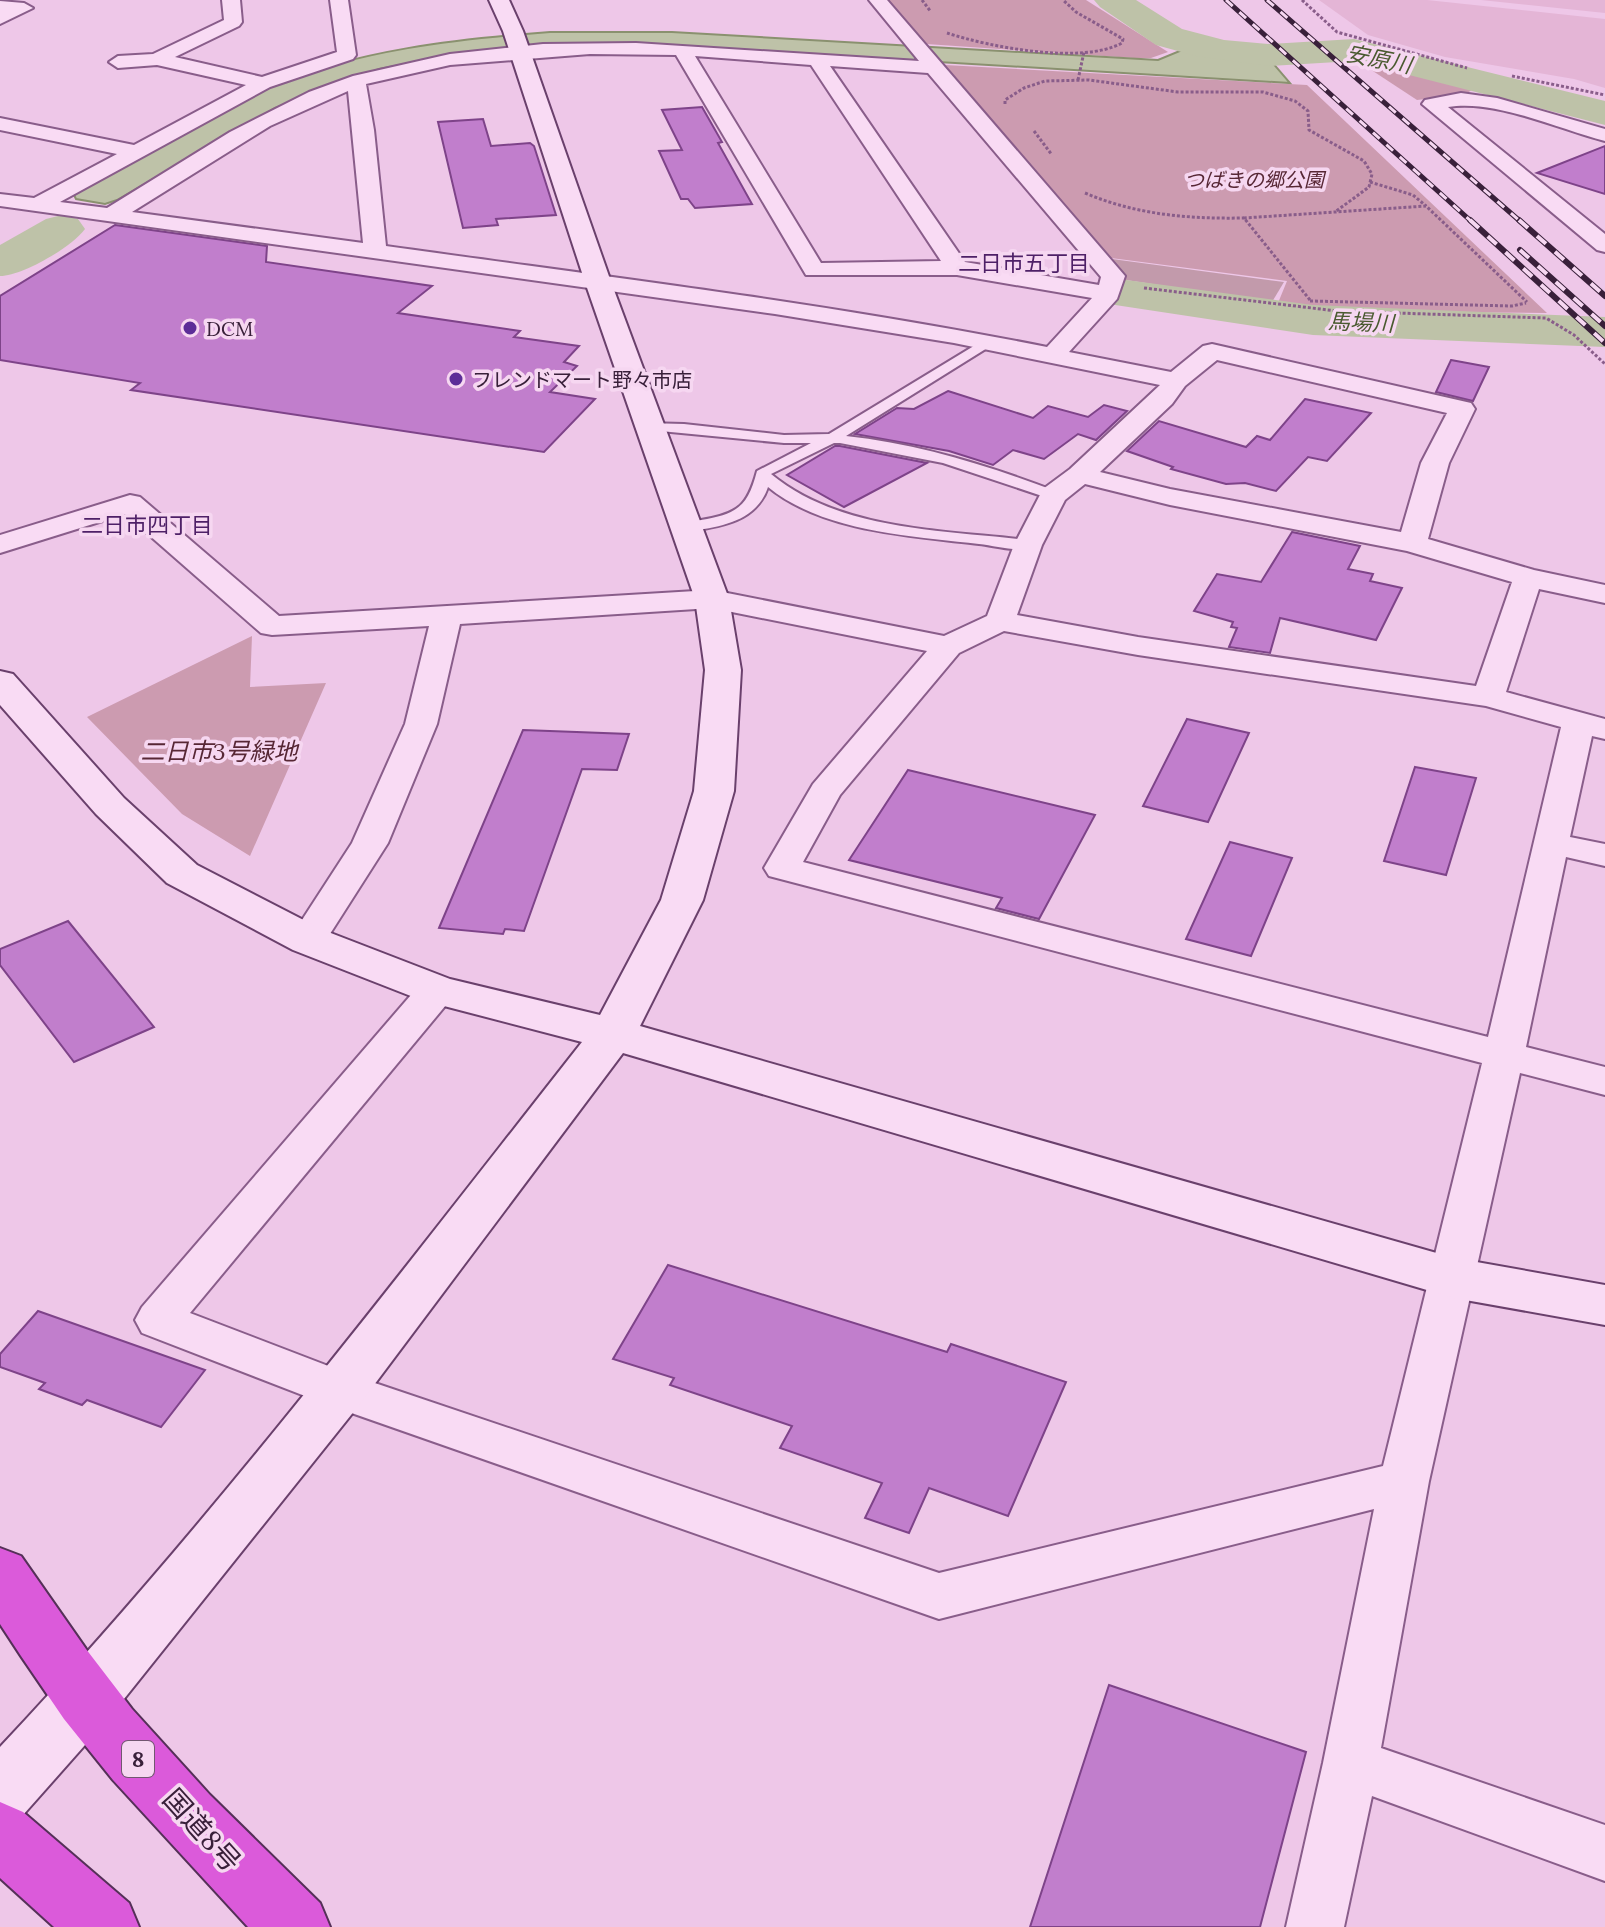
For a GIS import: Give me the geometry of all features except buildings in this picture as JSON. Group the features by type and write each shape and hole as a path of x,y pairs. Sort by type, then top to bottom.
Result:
{"highway":[{"name":"国道8号","path":"0,1574 86,1699 234,1866 296,1927"},
{"path":"0,1834 105,1927"}],"street":[{"path":"157,59 233,22 231,0"},
{"path":"45,205 133,151 263,83 347,55 339,0"},
{"path":"0,1793 86,1699 340,1390 613,1034 682,900 714,791 723,670 712,599 598,282 517,42 499,0"},
{"path":"878,0 1113,276 1110,288 1054,354"},
{"path":"0,6 33,4"},
{"path":"0,19 33,4"},
{"path":"106,214 256,126 315,96 356,82 517,42 934,68"},
{"path":"682,50 814,270"},
{"path":"118,62 157,59 263,83"},
{"path":"817,60 957,268"},
{"path":"356,82 364,130 375,251"},
{"path":"1605,135 1497,104 1461,99 1432,104 1605,245"},
{"path":"0,124 133,151"},
{"path":"0,200 775,307 1054,354 1176,381"},
{"path":"1571,217 1605,216"},
{"path":"775,307 814,270 957,268 1110,288"},
{"path":"1000,621 1028,545 1053,495 1080,475 1163,399 1176,381 1212,351 1462,409 1435,463 1412,543"},
{"path":"1080,475 1170,497 1412,543 1528,578 1605,594"},
{"path":"0,544 130,503 272,626 712,599 948,646"},
{"path":"1488,697 1528,578"},
{"path":"308,940 370,843 421,724 446,617"},
{"path":"1315,1927 1351,1763 1404,1481 1454,1278 1504,1053 1551,843 1591,726 1488,697 1138,646 1000,621 948,646 825,791 782,868 1504,1053 1605,1081"},
{"path":"0,682 110,806 182,874 308,940 437,990 613,1034 1454,1278 1605,1305"},
{"path":"1551,843 1605,855"},
{"path":"437,990 158,1320 340,1390 939,1596 1404,1481"},
{"path":"1351,1763 1605,1853"}],"lane":[{"path":"685,527 731,520 746,511 762,491 763,475 782,459 836,438 853,424 987,342"},
{"path":"650,426 793,440 836,438 920,450 1053,495"},
{"path":"763,475 775,488 804,505 839,517 1028,545"}],"path":[{"path":"922,0 931,11 932,22"},
{"path":"942,31 991,44 1084,52 1104,51 1122,43 1123,39 1091,22 1063,0"},
{"path":"1302,0 1337,32 1472,69"},
{"path":"1078,80 1084,52"},
{"path":"1502,74 1605,95"},
{"path":"1005,110 1005,100 1037,83 1078,80 1126,83 1178,92 1242,90 1300,103 1308,111 1309,130 1364,161 1372,174 1369,187 1335,212"},
{"path":"1030,128 1042,138 1053,159"},
{"path":"1244,218 1310,300 1512,306 1527,302 1413,195 1370,182"},
{"path":"1077,189 1129,210 1167,216 1244,218 1426,206"},
{"path":"1110,288 1308,309 1546,318 1574,335 1605,364"},
{"path":"1308,309 1310,300"},
{"path":"1512,306 1521,318"}],"shaded area":[{"path":"1319,0 1427,0 1605,19 1605,88 1574,79 1445,57 1368,35"},
{"path":"1481,0 1605,0 1605,13"},
{"path":"550,32 672,32 1158,60 1199,43 1260,48 1290,83 722,49 431,59 379,69 275,108 117,200 105,204 76,199 74,195 220,110 304,74 338,63 408,48"},
{"path":"1112,259 1284,282 1272,302 1126,280"}],"green space":[{"path":"887,0 1086,0 1168,52 1151,58 1134,58 926,44"},
{"path":"1347,54 1372,57 1477,86 1466,94 1417,100"},
{"name":"つばきの郷公園","path":"945,65 1307,85 1547,313 1403,312 1278,303 1287,281 1111,258"},
{"name":"二日市3号緑地","path":"252,636 250,687 326,683 250,856 182,814 87,717"}],"waterway":[{"name":"安原川","path":"1112,0 1169,37 1196,45 1268,55 1354,50 1605,113"},
{"name":"馬場川","path":"3,263 62,229"},
{"name":"馬場川","path":"1119,293 1313,320 1605,332"}],"railway":[{"path":"1226,0 1472,222"},
{"path":"1267,0 1521,222"},
{"path":"1470,220 1605,343"},
{"path":"1519,220 1605,296"},
{"path":"1520,250 1605,326"}],"place":[{"name":"DCM","path":"190,328"},
{"name":"フレンドマート野々市店","path":"456,379"}],"district":[{"name":"二日市五丁目","path":"1024,263"},
{"name":"二日市四丁目","path":"147,525"}]}
